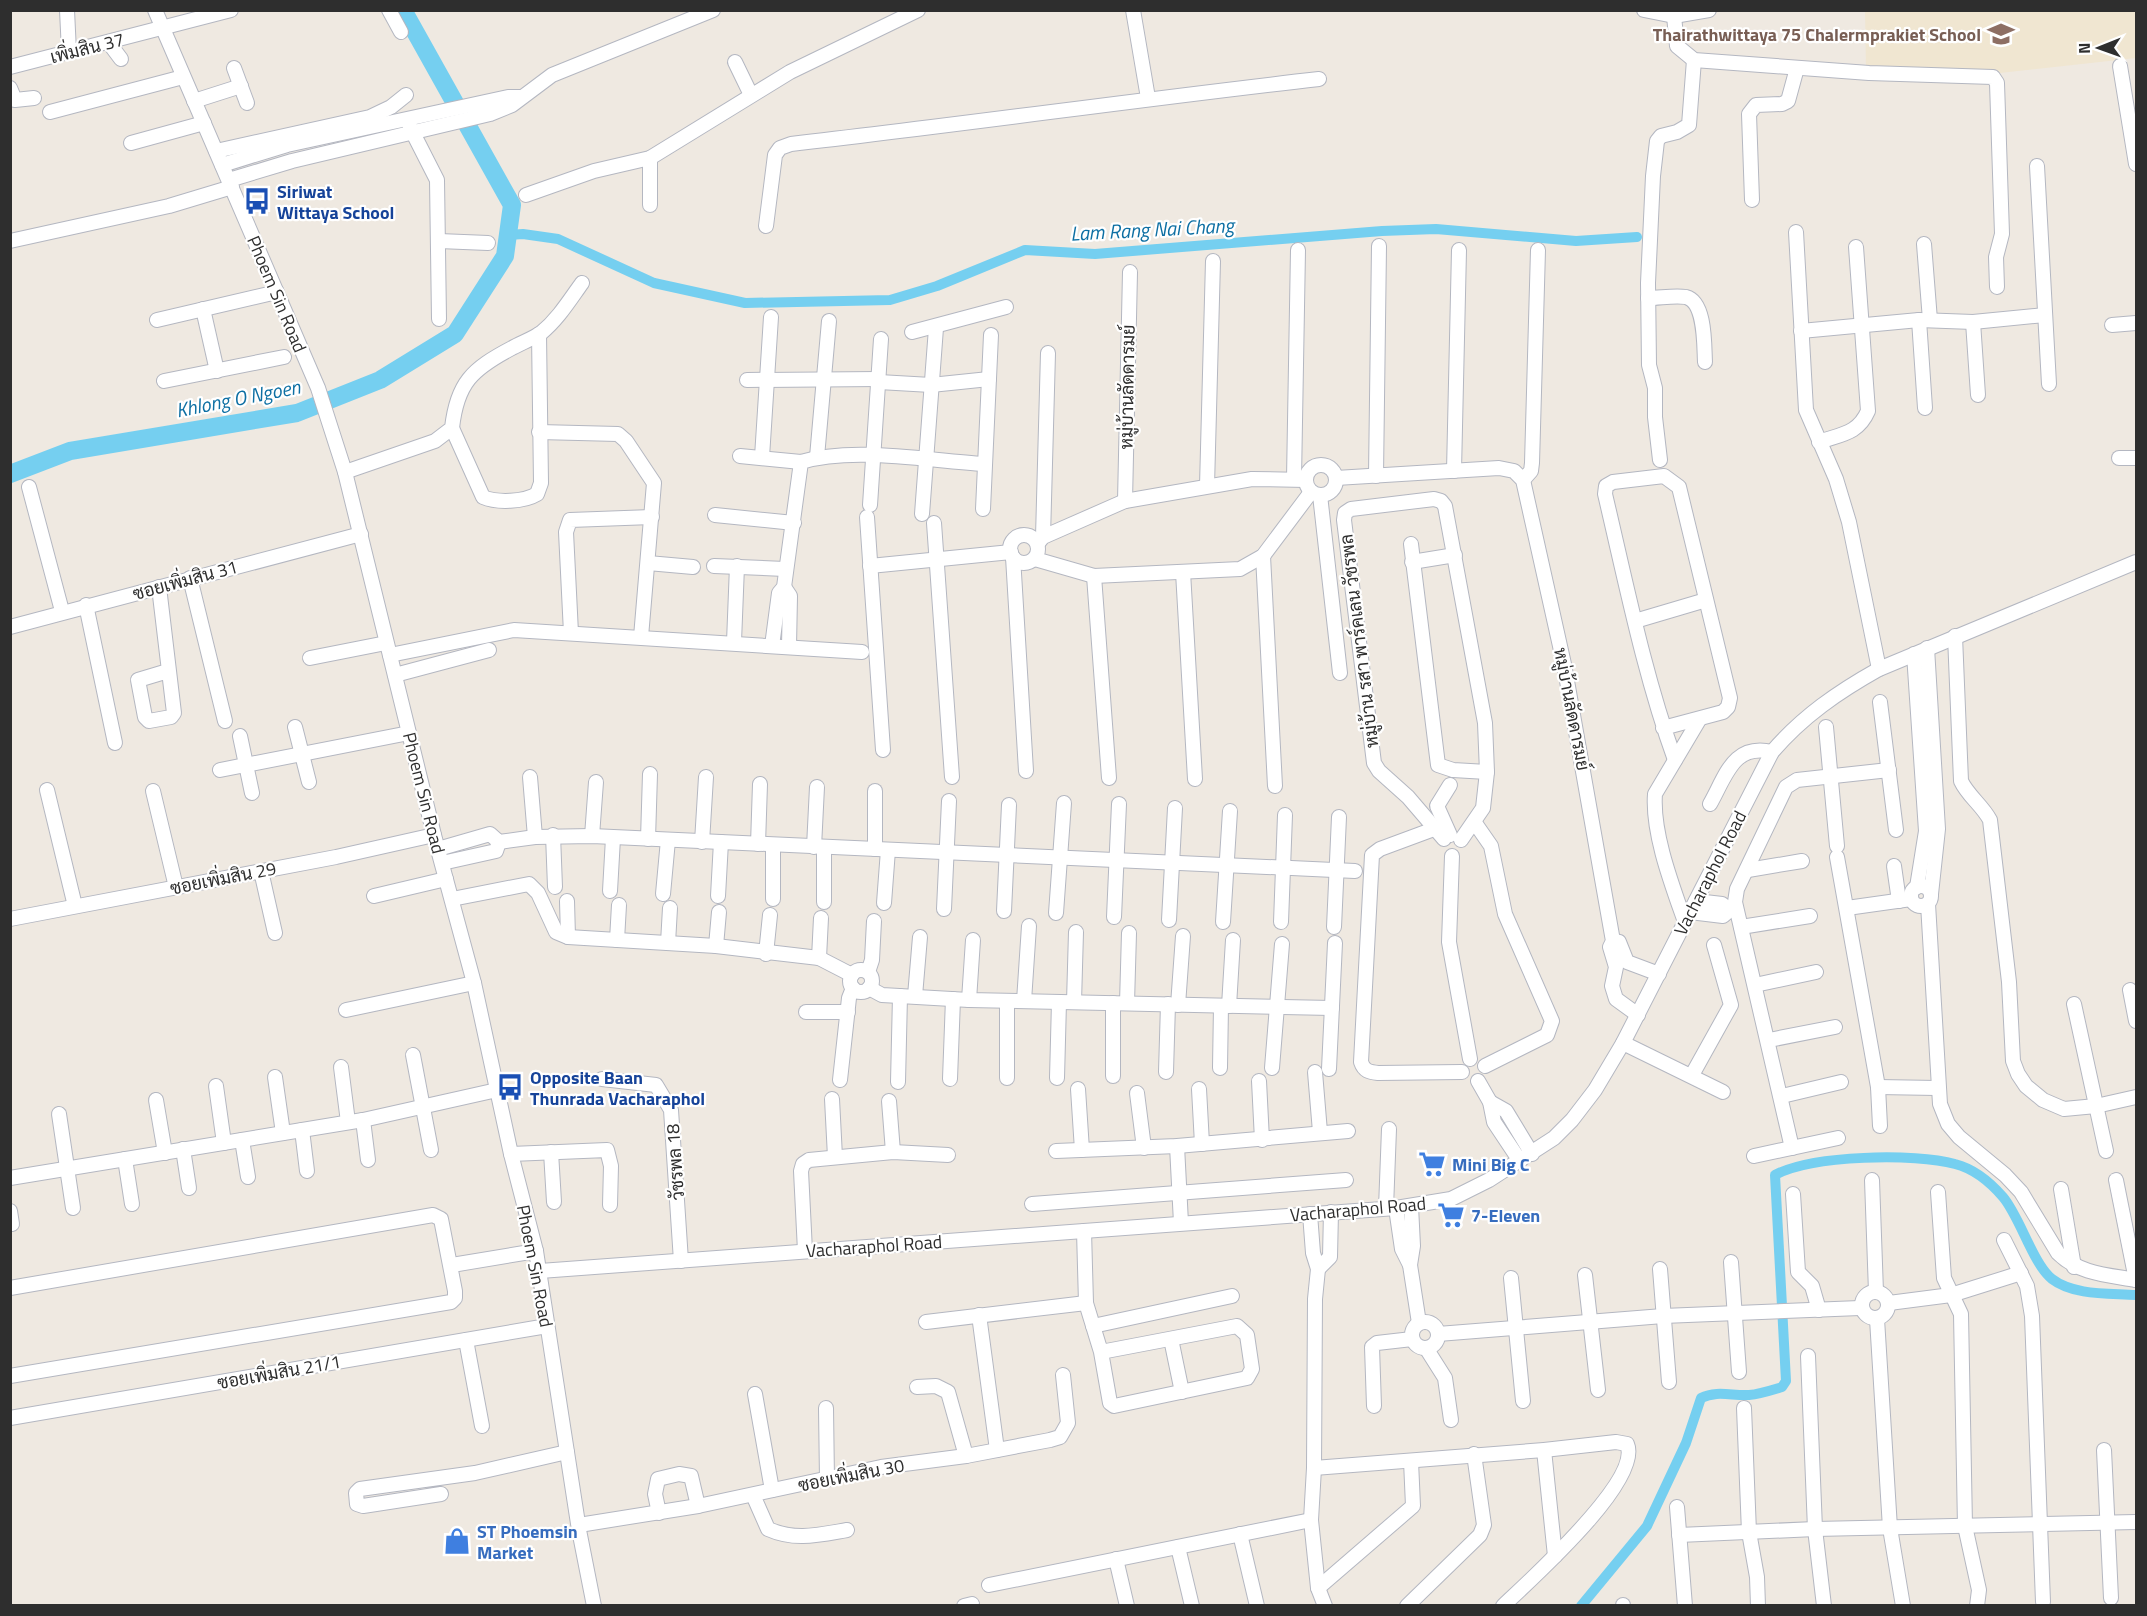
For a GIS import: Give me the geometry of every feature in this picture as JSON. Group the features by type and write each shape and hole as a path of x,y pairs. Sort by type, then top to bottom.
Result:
{"street":[{"path":"67,10 69,52"},
{"name":"Phoem Sin Road","path":"155,10 318,388 345,472 436,842 474,983 511,1154 536,1251 546,1326 594,1605"},
{"name":"เพิ่มสิน 37","path":"10,67 231,10"},
{"path":"389,10 401,32"},
{"path":"10,241 169,206 291,161 412,133 437,120 489,108 508,97 520,97 552,75 713,10"},
{"path":"526,195 594,171 650,158 790,72 918,10"},
{"path":"1133,10 1148,98"},
{"path":"1644,10 1674,16 1709,10"},
{"path":"1674,16 1677,46 1694,60 1797,68 1990,75 1996,79 2002,234 1996,257 1996,287"},
{"path":"109,43 121,59"},
{"path":"1660,460 1655,417 1655,388 1649,365 1648,298 1653,176 1657,141 1661,136 1677,132 1689,125 1694,60"},
{"path":"735,62 751,95"},
{"path":"2120,66 2136,164"},
{"path":"234,68 247,103"},
{"path":"1752,200 1747,123 1749,114 1756,105 1782,104 1788,101 1797,68"},
{"path":"50,112 183,77"},
{"path":"766,226 775,155 780,148 791,144 949,127 1148,98 1318,79"},
{"path":"194,101 241,86"},
{"path":"10,88 15,100 34,98"},
{"path":"216,151 370,117 391,107 406,95"},
{"path":"222,165 287,145 407,119 437,120"},
{"path":"407,119 412,133 437,175 440,319"},
{"path":"131,143 204,123"},
{"path":"650,158 650,205"},
{"path":"2037,166 2049,384"},
{"path":"1796,232 1806,410 1836,479 1849,522 1879,669"},
{"path":"439,241 488,243"},
{"path":"1924,244 1925,408"},
{"path":"1376,476 1379,246"},
{"path":"1819,442 1862,425 1868,411 1856,247"},
{"path":"1298,250 1308,487 1340,673"},
{"path":"1454,471 1459,250"},
{"path":"1336,478 1499,468 1515,471 1523,480 1531,471 1538,250"},
{"path":"1207,486 1213,261"},
{"name":"หมู่บ้านลัดดารมย์","path":"1125,501 1130,272"},
{"path":"539,334 540,490 532,497 491,501 483,497 452,428 455,402 467,381 489,360 539,334 559,316 582,283"},
{"path":"158,320 277,292"},
{"path":"1648,298 1687,297 1693,301 1702,319 1705,362"},
{"path":"912,332 1006,307"},
{"path":"204,309 218,371"},
{"path":"1801,331 1925,320 1973,322 2045,315"},
{"path":"762,457 771,317"},
{"path":"817,457 829,321"},
{"path":"1973,322 1978,395"},
{"path":"2112,325 2136,323"},
{"path":"922,514 936,327"},
{"path":"983,509 991,335"},
{"path":"881,339 869,511 870,566 882,750"},
{"path":"1035,559 1041,540 1048,353"},
{"path":"164,381 284,357"},
{"path":"747,380 768,382 879,381 931,385 989,380"},
{"path":"345,472 435,441 452,428"},
{"path":"539,432 618,434 626,441 654,483 641,637"},
{"path":"740,456 801,462 817,457 872,456 984,464"},
{"path":"2119,458 2136,458"},
{"path":"789,646 790,596 784,587 785,569 794,523 801,462"},
{"path":"870,566 936,558 1012,555 1026,562 1035,559 1094,576 1240,569 1263,556 1308,487 1312,468 1322,465 1329,467 1336,478"},
{"path":"1663,728 1723,712 1728,707 1730,698 1679,486 1665,476 1612,482 1606,486 1605,494 1663,728 1675,760"},
{"path":"1026,771 1012,543 1023,535 1041,540 1125,501 1252,479 1331,492 1336,478"},
{"name":"หมู่บ้านลัดดารมย์","path":"1523,480 1564,664 1614,941 1610,947 1622,964 1612,986 1616,999 1638,1015"},
{"path":"29,487 62,611"},
{"name":"หมู่บ้าน รสา พาร์คเลน วัชรพล","path":"1434,499 1442,501 1455,555 1485,723 1487,772 1483,808 1475,823 1452,838 1434,828 1374,763 1345,513 1351,509 1434,499"},
{"path":"715,515 794,523"},
{"path":"571,633 567,532 570,520 652,517"},
{"path":"934,523 952,777"},
{"name":"ซอยเพิ่มสิน 31","path":"10,627 62,611 360,534"},
{"path":"1411,544 1438,765 1453,770 1487,772"},
{"path":"1412,562 1455,555"},
{"path":"1263,556 1275,786"},
{"name":"Vacharaphol Road","path":"540,1271 1391,1208 1452,1198 1526,1157 1554,1138 1572,1120 1595,1090 1638,1015 1772,752 1803,719 1819,706 1879,669 2136,562"},
{"path":"648,563 693,567"},
{"path":"714,566 785,569"},
{"path":"734,642 737,566"},
{"path":"1184,572 1195,779"},
{"path":"1094,576 1110,778"},
{"path":"190,578 225,721"},
{"path":"159,586 168,671"},
{"path":"772,646 779,592 784,587"},
{"path":"1635,621 1706,600"},
{"path":"86,605 115,743"},
{"path":"310,658 514,630 734,642 862,652"},
{"path":"1955,636 1961,781 1965,789 1984,808 1992,828 2009,982 2013,1061 2026,1086 2053,1106 2064,1109 2096,1106 2136,1096"},
{"path":"395,675 489,650"},
{"path":"1909,895 1926,831 1925,730 1920,651"},
{"path":"1880,702 1896,830"},
{"path":"1699,720 1655,794 1654,806 1669,874 1690,912 1722,904 1733,910"},
{"path":"295,727 309,782"},
{"path":"1826,728 1837,852 1878,1088 1880,1126"},
{"path":"1925,730 1938,829 1929,899 1937,1088 1948,1124 1959,1137 2005,1175 2021,1192 2058,1253 2074,1266 2136,1280 2116,1180"},
{"path":"220,770 409,733"},
{"path":"240,736 252,793"},
{"path":"1710,804 1737,757 1751,749 1772,752"},
{"path":"1792,1148 1782,1096 1741,927 1733,910 1737,888 1748,870 1786,787 1797,780 1889,770"},
{"path":"648,839 650,774"},
{"path":"530,777 535,837"},
{"path":"702,842 706,777"},
{"path":"592,836 596,782"},
{"path":"758,844 760,784"},
{"path":"1450,785 1437,806 1452,838 1461,851 1452,856 1449,942 1470,1059"},
{"path":"817,787 824,902"},
{"path":"47,790 75,906"},
{"path":"153,791 176,887"},
{"path":"875,791 882,849 884,903"},
{"path":"944,909 949,801"},
{"path":"1056,913 1064,803"},
{"path":"1114,917 1119,804"},
{"path":"1004,911 1010,805"},
{"path":"1169,920 1175,808"},
{"path":"1223,922 1230,811"},
{"path":"1281,921 1285,815"},
{"path":"1334,927 1339,817"},
{"path":"1475,823 1491,846 1505,914 1552,1021 1547,1035 1485,1066"},
{"path":"1434,828 1418,837 1380,849 1372,855 1361,1062 1369,1072 1462,1072"},
{"name":"ซอยเพิ่มสิน 29","path":"10,919 261,871 436,842 490,834 499,842"},
{"path":"553,835 555,886"},
{"path":"442,863 496,851 499,842 553,835 1356,871"},
{"path":"610,891 613,838"},
{"path":"663,894 668,840"},
{"path":"718,896 722,842"},
{"path":"772,899 773,845"},
{"path":"1748,870 1802,861"},
{"path":"1894,866 1909,895"},
{"path":"261,871 275,933"},
{"path":"374,896 446,879"},
{"path":"452,899 529,884 538,893 556,932 568,937 716,946 766,954 819,958 852,981 863,992 869,988 872,978 868,972 861,969 852,981 840,1080"},
{"path":"1847,908 1909,895 1926,887 1929,899"},
{"path":"567,901 568,937"},
{"path":"617,940 619,905"},
{"path":"668,943 670,908"},
{"path":"716,946 719,912"},
{"path":"766,954 770,915"},
{"path":"1741,927 1810,916"},
{"path":"819,958 821,918"},
{"path":"868,972 872,960 874,921"},
{"path":"1024,1001 1029,926"},
{"path":"1074,1002 1077,932"},
{"path":"1128,1003 1130,933"},
{"path":"1166,1072 1183,936"},
{"path":"915,996 920,937"},
{"path":"969,1000 973,940"},
{"path":"1220,1068 1233,940"},
{"path":"1329,1069 1335,943"},
{"path":"1272,1068 1282,944"},
{"path":"1692,1075 1731,1005 1714,945"},
{"path":"1622,964 1659,974"},
{"path":"1755,985 1816,972"},
{"path":"346,1010 474,983"},
{"path":"869,988 882,995 969,1000 1332,1008"},
{"path":"2130,990 2136,1021"},
{"path":"898,1082 900,996"},
{"path":"950,1079 952,999"},
{"path":"1007,1001 1007,1078"},
{"path":"1058,1078 1059,1002"},
{"path":"1113,1003 1113,1076"},
{"path":"2074,1004 2106,1151"},
{"path":"806,1012 848,1012"},
{"path":"1769,1040 1835,1027"},
{"path":"1623,1043 1724,1092"},
{"path":"414,1055 431,1150"},
{"path":"1470,1059 1477,1059 1485,1066 1485,1073 1478,1081 1468,1080 1462,1072 1463,1065 1470,1059"},
{"path":"341,1067 348,1122"},
{"path":"1315,1072 1320,1132"},
{"path":"275,1077 283,1133"},
{"name":"วัชรพล 18","path":"602,1079 656,1085 668,1102 671,1110 681,1261"},
{"path":"1259,1081 1262,1140"},
{"path":"1478,1081 1490,1102 1494,1122 1526,1157"},
{"path":"1782,1096 1841,1082"},
{"path":"216,1086 224,1143"},
{"path":"1878,1088 1937,1088"},
{"path":"1078,1089 1082,1150"},
{"path":"1199,1089 1202,1144"},
{"path":"10,1178 424,1109 497,1090"},
{"path":"1137,1093 1144,1148"},
{"path":"832,1099 835,1157"},
{"path":"156,1100 165,1153"},
{"path":"889,1101 892,1152"},
{"path":"59,1114 74,1208"},
{"path":"363,1120 368,1160"},
{"path":"1389,1129 1391,1208 1402,1249 1410,1265 1419,1323"},
{"path":"302,1130 308,1171"},
{"path":"1056,1151 1177,1146 1348,1131"},
{"path":"1754,1156 1838,1138"},
{"path":"242,1140 248,1178"},
{"path":"1177,1146 1181,1223"},
{"path":"183,1149 189,1188"},
{"path":"511,1154 607,1150 611,1166 610,1205"},
{"path":"551,1152 554,1202"},
{"path":"805,1251 801,1171 803,1164 809,1160 892,1152 948,1155"},
{"path":"125,1159 132,1204"},
{"path":"1032,1204 1346,1180"},
{"path":"1872,1180 1876,1292"},
{"path":"2061,1189 2074,1266"},
{"path":"1938,1192 1944,1278 1960,1314 1965,1526 1979,1590 1977,1605"},
{"path":"1793,1194 1798,1272 1812,1286 1818,1300 1819,1310"},
{"path":"1410,1265 1413,1246 1411,1206"},
{"path":"1318,1269 1330,1257 1331,1212"},
{"path":"1310,1214 1313,1253 1318,1269 1311,1520 1318,1588 1325,1605"},
{"path":"10,1288 433,1215 441,1219 452,1265 455,1291 455,1298 451,1302 10,1376"},
{"path":"1084,1232 1086,1303 1101,1352 1108,1398 1114,1407 1247,1378 1252,1369 1247,1335 1237,1326 1101,1352"},
{"path":"2004,1240 2021,1273 2030,1298 2032,1316 2038,1525 2043,1602"},
{"path":"452,1265 536,1251"},
{"path":"1731,1262 1739,1372"},
{"path":"1660,1269 1669,1382"},
{"path":"1889,1304 1951,1295 2021,1273"},
{"path":"1585,1275 1598,1390"},
{"path":"1511,1278 1523,1401"},
{"path":"1876,1292 1884,1295 1889,1304 1886,1314 1877,1319 1867,1316 1860,1308 1868,1293 1876,1292"},
{"path":"1093,1326 1232,1296"},
{"path":"926,1322 1086,1303"},
{"path":"1438,1334 1663,1316 1860,1308"},
{"path":"979,1315 997,1450"},
{"path":"1877,1319 1890,1528 1903,1605"},
{"path":"1428,1322 1434,1326 1438,1334 1436,1343 1426,1348 1420,1347 1412,1339 1413,1329 1419,1323 1428,1322"},
{"name":"ซอยเพิ่มสิน 21/1","path":"10,1419 546,1326"},
{"path":"1171,1339 1182,1392"},
{"path":"1374,1406 1372,1347 1377,1343 1412,1339"},
{"path":"466,1340 482,1426"},
{"path":"1426,1348 1445,1378 1451,1420"},
{"path":"1808,1356 1815,1529 1824,1605"},
{"name":"ซอยเพิ่มสิน 30","path":"579,1525 698,1506 881,1467 966,1456 1060,1437 1068,1423 1064,1376"},
{"path":"917,1387 936,1386 948,1392 966,1456"},
{"path":"755,1394 772,1490"},
{"path":"826,1408 827,1480"},
{"path":"1744,1408 1749,1532 1757,1577 1758,1605"},
{"path":"1314,1468 1545,1450 1616,1442 1627,1444 1630,1451 1627,1462 1594,1517 1503,1605"},
{"path":"1545,1450 1555,1556"},
{"path":"2104,1450 2111,1598"},
{"path":"441,1494 360,1506 356,1492 360,1489 475,1473 567,1452"},
{"path":"1407,1605 1480,1535 1484,1525 1474,1454"},
{"path":"1318,1588 1413,1506 1411,1461"},
{"path":"659,1513 656,1487 658,1479 662,1477 691,1476 698,1506"},
{"path":"753,1495 768,1529 783,1535 801,1538 847,1530"},
{"path":"1677,1507 1685,1605"},
{"path":"989,1585 1311,1520"},
{"path":"1679,1535 1815,1529 2136,1522"},
{"path":"1240,1534 1257,1605"},
{"path":"1178,1547 1192,1605"},
{"path":"1116,1559 1127,1605"}],"shaded area":[{"name":"Thairathwittaya 75 Chalermprakiet School","path":"1865,11 2136,11 2136,58 2000,73 1866,69"}],"waterway":[{"name":"Khlong O Ngoen","path":"10,474 70,451 297,413 380,380 455,334 505,256 512,205 403,10"},
{"name":"Lam Rang Nai Chang","path":"508,235 523,234 558,239 654,283 745,303 890,300 937,286 1025,250 1095,254 1382,231 1436,229 1576,241 1637,237"},
{"path":"1581,1606 1647,1526 1686,1443 1701,1398 1719,1394 1757,1394 1782,1387 1786,1381 1775,1175 1813,1163 1864,1158 1915,1158 1962,1166 1982,1177 2003,1197 2039,1263 2052,1279 2082,1291 2136,1295"}],"place":[{"name":"Thairathwittaya 75 Chalermprakiet School","path":"2001,34"},
{"name":"Siriwat Wittaya School","path":"257,201"},
{"name":"Opposite Baan Thunrada Vacharaphol","path":"510,1087"},
{"name":"Mini Big C","path":"1432,1164"},
{"name":"7-Eleven","path":"1451,1215"},
{"name":"ST Phoemsin Market","path":"457,1541"}]}
